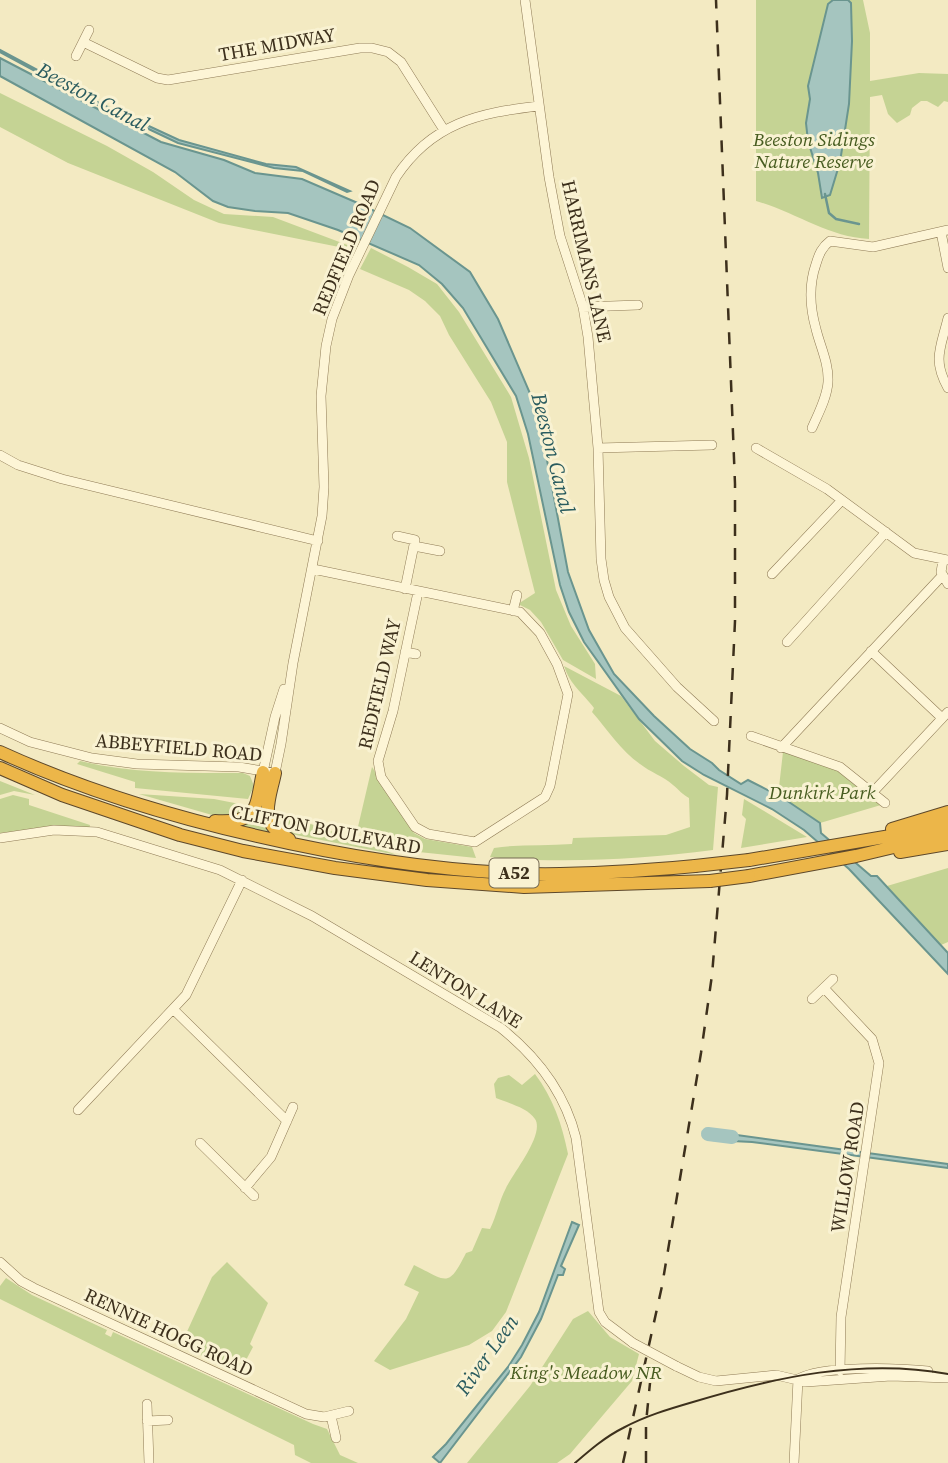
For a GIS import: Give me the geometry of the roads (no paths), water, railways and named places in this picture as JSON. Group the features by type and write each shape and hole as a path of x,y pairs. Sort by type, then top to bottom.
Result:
{"highway":[{"name":"CLIFTON BOULEVARD","path":"0,752 136,805 187,820 325,852 428,868 532,874 695,866 848,844 908,833 948,822"},
{"name":"CLIFTON BOULEVARD","path":"0,768 62,795 180,835 243,851 335,868 427,880 524,887 695,882 749,876 856,856 948,834"},
{"path":"187,820 240,821 251,815 269,773"},
{"path":"269,773 267,806 271,825 279,834 325,852"},
{"path":"0,776 62,795"},
{"path":"848,844 948,812"},
{"path":"856,856 921,850 948,844"}],"street":[{"name":"HARRIMANS LANE","path":"525,0 560,236 583,307 592,365 598,447 601,559 609,597 620,620 642,649 714,721"},
{"path":"76,55 89,30"},
{"name":"THE MIDWAY","path":"83,42 157,78 168,80 360,48 380,49 401,62 444,130"},
{"name":"REDFIELD ROAD","path":"269,773 275,717 293,663 318,541 324,487 321,396 326,346 332,319 349,275 386,195 406,161 444,130 483,114 539,106"},
{"path":"811,428 827,391 828,382 828,370 812,311 811,292 814,270 827,243 837,241 873,247 944,231 948,268"},
{"path":"583,307 638,305"},
{"path":"948,318 938,357 939,369 948,388"},
{"path":"598,447 712,445"},
{"path":"755,447 842,500 914,552 946,560 945,580 871,652 781,748"},
{"path":"0,455 18,465 62,479 318,541"},
{"path":"772,575 842,500"},
{"path":"787,642 886,532"},
{"path":"397,536 415,540 405,589"},
{"path":"414,546 439,551"},
{"name":"REDFIELD WAY","path":"313,569 520,612 540,633 557,664 568,694 550,786 545,797 475,842 428,834 415,827 381,777 378,761 393,711 418,592"},
{"path":"513,611 517,595"},
{"path":"405,652 416,654"},
{"path":"871,652 945,715 873,792"},
{"name":"ABBEYFIELD ROAD","path":"0,728 30,742 92,758 136,764 239,767 269,773"},
{"path":"751,736 840,767 885,803"},
{"name":"LENTON LANE","path":"0,838 54,830 97,832 187,858 242,880 312,916 500,1028 536,1061 553,1084 573,1125 599,1312 605,1322 633,1343 699,1377 716,1381 776,1375 806,1382 891,1376 948,1377"},
{"path":"78,1110 186,995 242,880"},
{"path":"812,999 833,979"},
{"name":"WILLOW ROAD","path":"824,988 872,1039 879,1057 880,1073 841,1317 840,1371"},
{"path":"174,1010 287,1121"},
{"path":"245,1188 266,1165 293,1107"},
{"path":"200,1143 254,1196"},
{"name":"RENNIE HOGG ROAD","path":"0,1262 21,1281 34,1288 306,1414 316,1417 331,1416 349,1411"},
{"name":"LENTON LANE","path":"798,1379 815,1373 908,1369 948,1377"},
{"path":"840,1371 850,1379"},
{"path":"794,1463 798,1379"},
{"path":"146,1404 149,1463"},
{"path":"331,1416 336,1438"},
{"path":"148,1421 168,1420"}],"water":[{"path":"833,0 848,0 851,3 849,104 840,162 830,195 822,198 808,141 808,86 828,4"},
{"path":"0,50 99,103 179,140 266,164 296,167 350,191 303,171 274,168 178,143 98,105"},
{"path":"0,58 161,142 224,160 255,173 302,179 360,204 410,228 470,272 498,319 538,412 568,572 589,630 614,674 690,749 719,770 741,784 748,780 783,798 820,823 821,833 871,876 877,876 948,953 948,974 849,869 804,830 772,809 682,761 639,719 584,642 569,612 560,585 528,434 516,396 463,308 442,284 419,265 338,230 288,213 228,207 213,201 175,172 0,76"},
{"path":"715,1132 948,1164 948,1168 752,1142 713,1140"},
{"path":"572,1222 579,1225 561,1266 565,1269 563,1275 558,1275 541,1319 521,1357 440,1463 433,1457 508,1367 522,1345 539,1312"}],"waterway":[{"path":"825,194 829,213 836,219 859,224"},
{"name":"River Leen","path":"708,1134 732,1137"}],"tram line":[{"path":"575,1463 610,1435 640,1420 675,1407 755,1385 852,1369 884,1368 948,1374"}],"railway":[{"path":"623,1463 662,1286 701,1053 712,975 727,795 735,621 735,484 716,0"},
{"path":"646,1463 650,1383"}],"water label":[{"name":"Beeston Canal","path":"93,97"},
{"name":"Beeston Canal","path":"553,453"}],"park label":[{"name":"Beeston Sidings Nature Reserve","path":"814,150"},
{"name":"Dunkirk Park","path":"822,792"},
{"name":"King's Meadow NR","path":"586,1372"}]}
